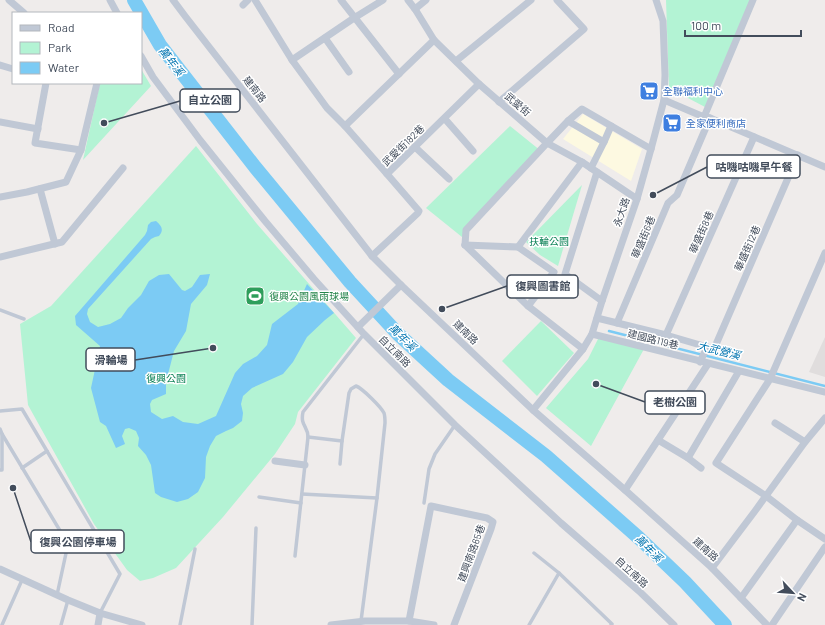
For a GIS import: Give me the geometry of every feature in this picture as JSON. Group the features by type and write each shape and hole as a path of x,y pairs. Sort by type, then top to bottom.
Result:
{"street":[{"path":"9,0 23,12"},
{"path":"110,0 114,11"},
{"name":"建南路","path":"174,0 372,256 533,410 712,568 768,625"},
{"name":"武愛街182巷","path":"255,0 292,60 327,108 345,126 387,174 479,84"},
{"path":"341,0 399,74"},
{"path":"292,60 383,0"},
{"name":"武愛街","path":"408,0 434,40 499,102 547,143 582,162 637,199"},
{"path":"415,9 426,0"},
{"path":"456,61 531,0"},
{"path":"499,102 584,29 557,0"},
{"name":"永大路","path":"533,410 583,349 592,334 637,199 664,100 665,75 663,21 656,0"},
{"name":"華盛街6巷","path":"617,323 668,203 677,195 752,0"},
{"path":"325,38 348,72"},
{"path":"345,126 434,40"},
{"name":"自立南路","path":"142,58 153,77 200,140 265,221 344,313 455,425 561,523 639,591 674,625"},
{"path":"0,64 12,69"},
{"path":"46,84 35,142 82,150"},
{"path":"0,197 66,182 82,150 97,84"},
{"path":"664,100 825,166"},
{"path":"583,349 528,306 465,245 466,230 568,121 582,109 651,149"},
{"path":"444,119 473,151"},
{"path":"568,121 604,142"},
{"path":"0,122 38,129"},
{"path":"565,274 594,170 611,126"},
{"name":"華盛街8巷","path":"666,335 754,137"},
{"path":"415,147 449,179"},
{"name":"華盛街12巷","path":"625,490 658,440 706,355 798,155"},
{"path":"518,248 582,162"},
{"path":"0,256 62,242 123,168"},
{"path":"372,256 419,211 387,174"},
{"path":"40,189 55,244"},
{"path":"465,245 518,248 554,272 565,274 602,301"},
{"path":"825,253 770,379 716,463 766,496 825,539"},
{"path":"528,306 554,272"},
{"path":"358,327 401,285"},
{"path":"597,318 666,335 706,355"},
{"name":"建國路119巷","path":"592,334 706,355 739,371 825,392"},
{"path":"688,458 739,371"},
{"path":"712,568 805,442 825,418"},
{"path":"775,423 805,442"},
{"path":"658,440 688,458 701,468"},
{"path":"275,461 305,465"},
{"name":"建興南路65巷","path":"409,621 431,506 487,518 493,522 454,625"},
{"path":"741,598 797,520"},
{"path":"772,625 825,547"},
{"path":"0,569 100,613 142,625"},
{"path":"98,625 100,613"},
{"path":"331,625 364,622 409,621 431,625"}],"lane":[{"path":"0,310 24,319"},
{"path":"295,556 308,437 308,432 301,419 302,412 364,334"},
{"path":"340,464 342,441 350,393 356,386 360,387 381,408 385,415 364,622"},
{"path":"0,411 22,409 120,574 100,613"},
{"path":"424,503 429,469 435,454 455,425"},
{"path":"0,429 68,544 58,595"},
{"path":"0,470 2,470 2,434"},
{"path":"308,437 342,441"},
{"path":"22,468 47,451"},
{"path":"302,494 377,498"},
{"path":"259,498 301,503"},
{"path":"252,625 256,528"},
{"path":"68,544 102,542"},
{"path":"180,625 195,549"},
{"path":"534,552 559,573 611,624"},
{"path":"529,625 559,573"},
{"path":"2,625 23,578"},
{"path":"61,625 68,600"}],"shaded area":[{"path":"583,114 642,149 631,181 563,139"},
{"path":"825,337 825,377 809,372"}],"green space":[{"path":"666,0 750,0 705,107 669,88"},
{"path":"142,71 151,86 83,160 100,84 142,84"},
{"path":"510,126 541,151 462,237 426,208"},
{"name":"復興公園","path":"196,146 257,224 356,338 298,412 295,424 275,454 223,517 176,568 153,578 140,581 127,570 94,524 28,405 20,324 51,306"},
{"name":"扶輪公園","path":"582,185 558,266 540,255 526,242"},
{"path":"541,321 574,353 537,396 502,361"},
{"path":"600,335 644,349 591,446 546,408 588,359"}],"water":[{"path":"156,221 162,228 159,236 151,239 88,309 87,314 90,322 98,327 110,324 121,318 128,308 141,295 149,281 159,275 169,274 182,290 185,291 192,287 200,275 210,274 207,285 191,304 186,331 174,351 166,382 166,394 152,400 150,404 151,412 162,419 173,416 183,422 198,424 216,416 235,373 243,364 257,356 267,345 272,324 298,304 307,284 334,313 307,337 293,362 283,374 252,388 243,396 241,404 243,413 242,421 233,428 216,436 206,457 205,478 198,492 188,499 177,502 161,497 155,493 151,465 146,455 138,446 139,438 136,431 129,428 125,429 122,436 125,444 116,448 106,426 100,422 91,388 100,346 76,325 75,316 145,235 148,225 151,222"}],"waterway":[{"name":"萬年溪","path":"134,0 141,12"},
{"name":"萬年溪","path":"142,14 160,45 255,167 350,282 398,334 448,380 546,456 639,538 685,582 725,625"},
{"name":"大武營溪","path":"609,331 825,386"}],"place":[{"name":"全聯福利中心","path":"649,91"},
{"name":"自立公園","path":"104,123"},
{"name":"全家便利商店","path":"672,123"},
{"name":"咕嘰咕嘰早午餐","path":"653,195"},
{"name":"復興公園風雨球場","path":"255,296"},
{"name":"復興圖書館","path":"442,309"},
{"name":"滑輪場","path":"213,348"},
{"name":"老樹公園","path":"596,384"},
{"name":"復興公園停車場","path":"13,488"}]}
